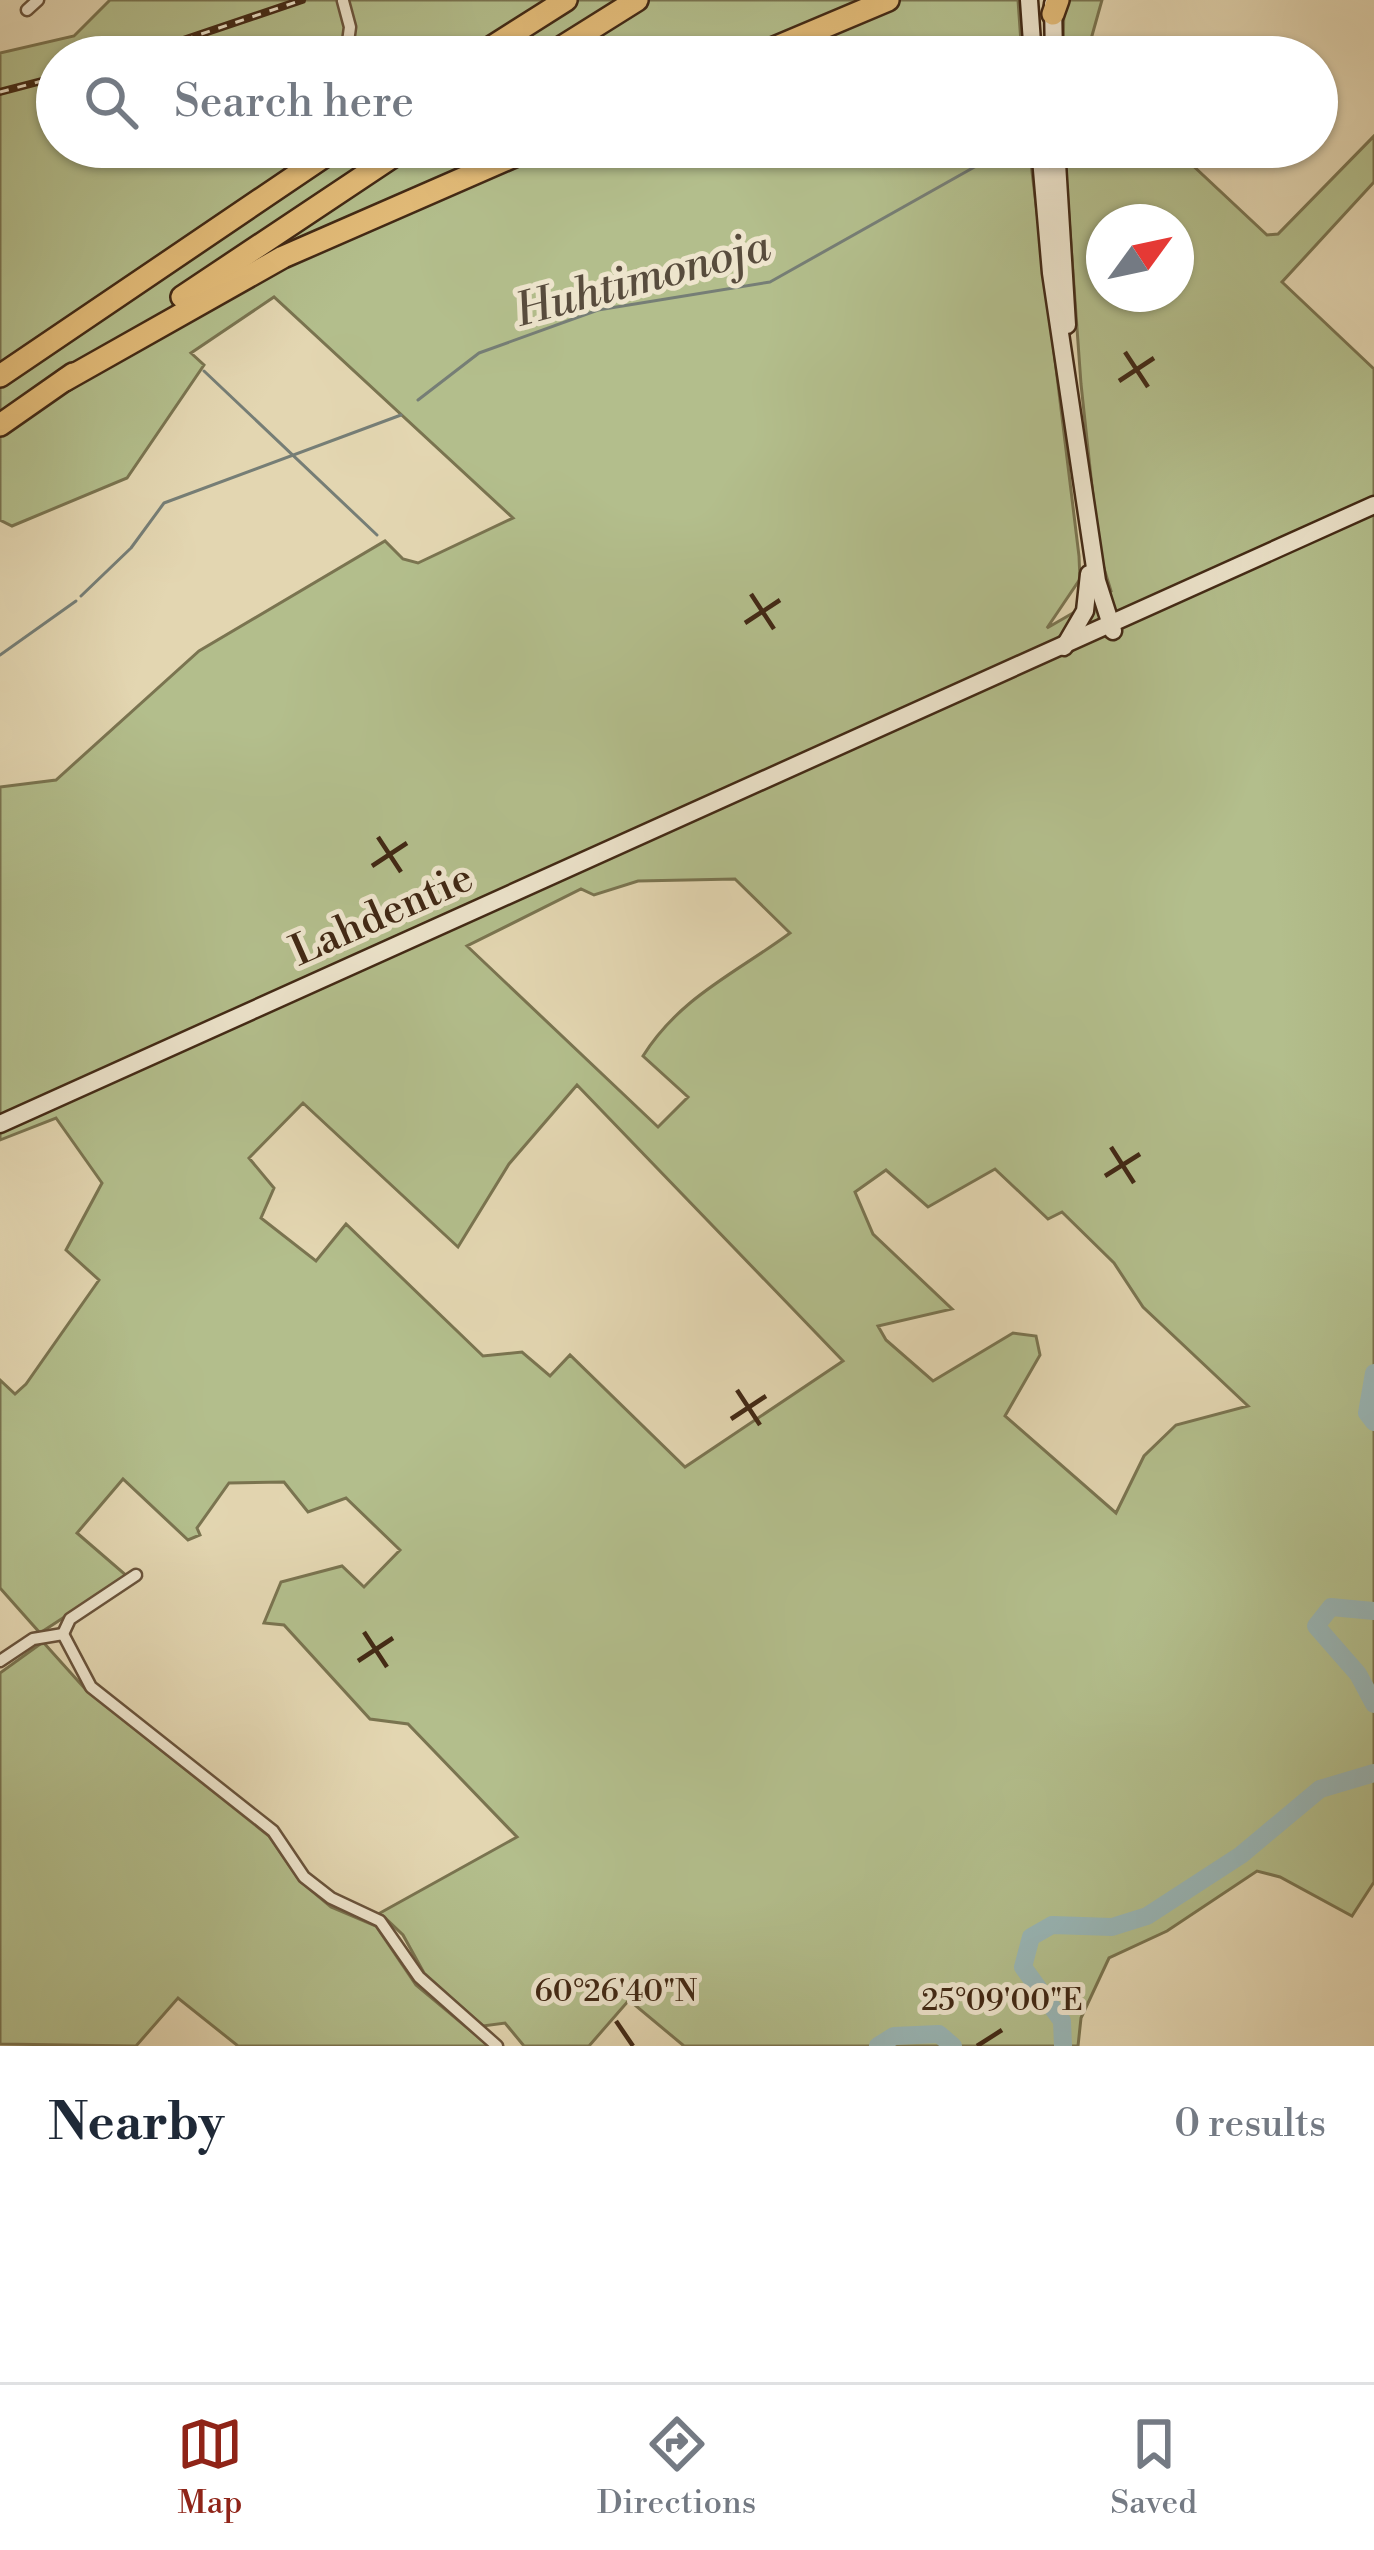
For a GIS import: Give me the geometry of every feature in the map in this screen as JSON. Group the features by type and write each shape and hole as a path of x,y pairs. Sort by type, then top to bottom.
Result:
{"highway":[{"path":"499,36 545,0"},
{"path":"507,36 566,0"},
{"path":"580,36 637,0"},
{"path":"803,36 888,0"},
{"path":"0,376 307,168"},
{"path":"0,425 376,168"},
{"path":"65,380 283,257 487,168"}],"main road":[{"path":"1028,0 1031,36"},
{"path":"1054,36 1055,5"},
{"path":"1042,168 1051,273 1066,344 1089,574 1083,617 1063,647"},
{"path":"1058,168 1068,304 1066,344"},
{"path":"1077,441 1097,580 1111,629"},
{"name":"Lahdentie","path":"792,769 826,759 1374,505"},
{"path":"1089,574 1111,629"},
{"name":"Lahdentie","path":"0,1124 1111,629"}],"street":[{"path":"27,10 38,0"},
{"path":"343,1 349,36"},
{"path":"63,1634 70,1619 136,1575"},
{"path":"0,1661 33,1639 63,1634"},
{"path":"63,1634 91,1687 273,1831 304,1877 331,1898 380,1921 419,1977 497,2046"}],"green space":[{"path":"110,0 1018,0 1021,36 74,36"},
{"path":"1064,0 1102,0 1092,36 1063,36"},
{"path":"36,45 36,168 1032,168 1080,579 1047,628 1111,591 1099,552 1066,168 1195,168 1267,235 1278,234 1374,136 1374,182 1282,282 1374,369 1374,1882 1352,1916 1280,1877 1257,1871 1167,1931 1109,1958 1081,2018 1078,2046 684,2046 629,2000 589,2046 524,2046 505,2023 483,2026 424,1973 403,1935 380,1913 517,1837 408,1724 370,1719 284,1625 264,1623 281,1582 342,1566 364,1587 400,1550 346,1498 308,1512 284,1482 229,1483 197,1528 200,1535 188,1540 123,1479 77,1533 127,1576 40,1633 0,1588 0,1380 15,1394 26,1384 99,1280 66,1250 102,1183 56,1118 0,1140 0,787 56,780 199,651 385,541 403,559 418,563 513,518 274,297 191,353 204,365 127,478 12,526 0,520 0,53","holes":["735,879 790,933 692,1002 643,1056 688,1097 658,1127 467,946 581,889 594,895 638,881","577,1085 843,1361 685,1467 570,1355 550,1376 522,1352 483,1356 346,1224 316,1261 261,1218 274,1188 249,1158 303,1103 458,1247 509,1164","995,1169 1048,1219 1062,1212 1114,1263 1143,1307 1248,1406 1176,1425 1144,1456 1116,1513 1005,1416 1040,1355 1036,1336 1013,1333 933,1381 886,1340 878,1326 952,1309 873,1234 855,1192 886,1170 928,1207"]},
{"path":"43,1642 87,1691 269,1836 300,1881 331,1907 376,1926 416,1985 489,2046 238,2046 178,1998 136,2046 0,2044 0,1673"}],"waterway":[{"name":"Huhtimonoja","path":"418,400 479,353 598,310 770,282 973,168"},
{"name":"Huhtimonoja","path":"204,371 377,535"},
{"name":"Huhtimonoja","path":"81,596 131,548 164,503 401,415"},
{"name":"Huhtimonoja","path":"0,655 76,601"},
{"path":"1374,1373 1367,1413 1374,1422"},
{"path":"1374,1611 1331,1607 1316,1626 1358,1674 1374,1704"},
{"path":"1063,2046 1062,2021 1023,1967 1031,1937 1052,1925 1112,1927 1147,1916 1241,1855 1320,1789 1374,1773"},
{"path":"878,2046 894,2036 939,2034 953,2046"}],"railway":[{"path":"195,36 302,0"},
{"path":"0,92 36,83"}]}
